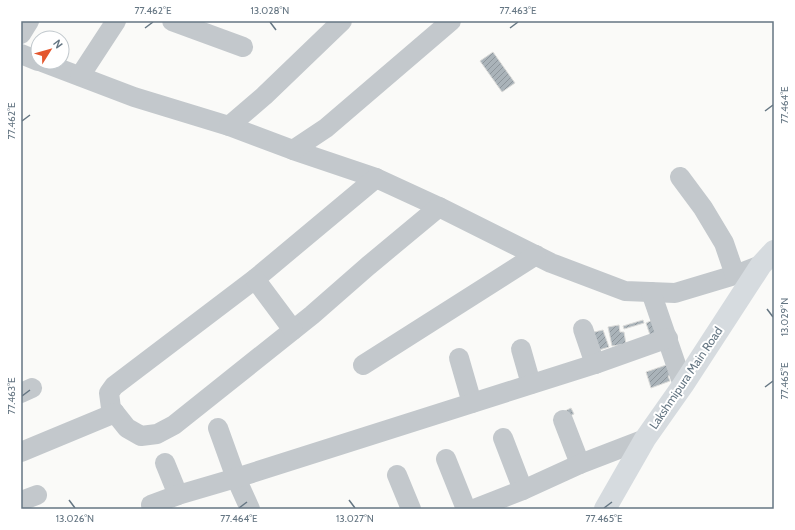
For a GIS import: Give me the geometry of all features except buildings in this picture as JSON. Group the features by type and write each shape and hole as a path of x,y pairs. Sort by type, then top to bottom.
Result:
{"main road":[{"name":"Lakshmipura Main Road","path":"605,509 645,439 683,385 767,258"}],"street":[{"path":"21,34 29,21"},
{"path":"80,76 116,21"},
{"path":"172,21 243,47"},
{"path":"229,126 264,96 342,21"},
{"path":"294,150 326,128 451,21"},
{"path":"64,70 134,97 229,126 376,178 551,262 625,291 675,293 735,275 767,258"},
{"path":"680,177 703,208 724,243 735,275"},
{"path":"376,178 255,279 114,386 109,393 111,408 127,428 141,436 157,434 174,425 293,330 439,207"},
{"path":"363,364 536,255"},
{"path":"255,279 293,330"},
{"path":"651,292 683,385"},
{"path":"583,329 595,364"},
{"path":"151,505 178,495 595,364 668,338"},
{"path":"521,349 531,384"},
{"path":"460,358 472,403"},
{"path":"21,452 115,413"},
{"path":"563,420 580,464"},
{"path":"218,428 236,478 250,509"},
{"path":"503,438 523,490"},
{"path":"474,509 523,490 580,464 645,439"},
{"path":"446,459 466,509"},
{"path":"165,462 178,495"},
{"path":"397,475 411,509"}]}
